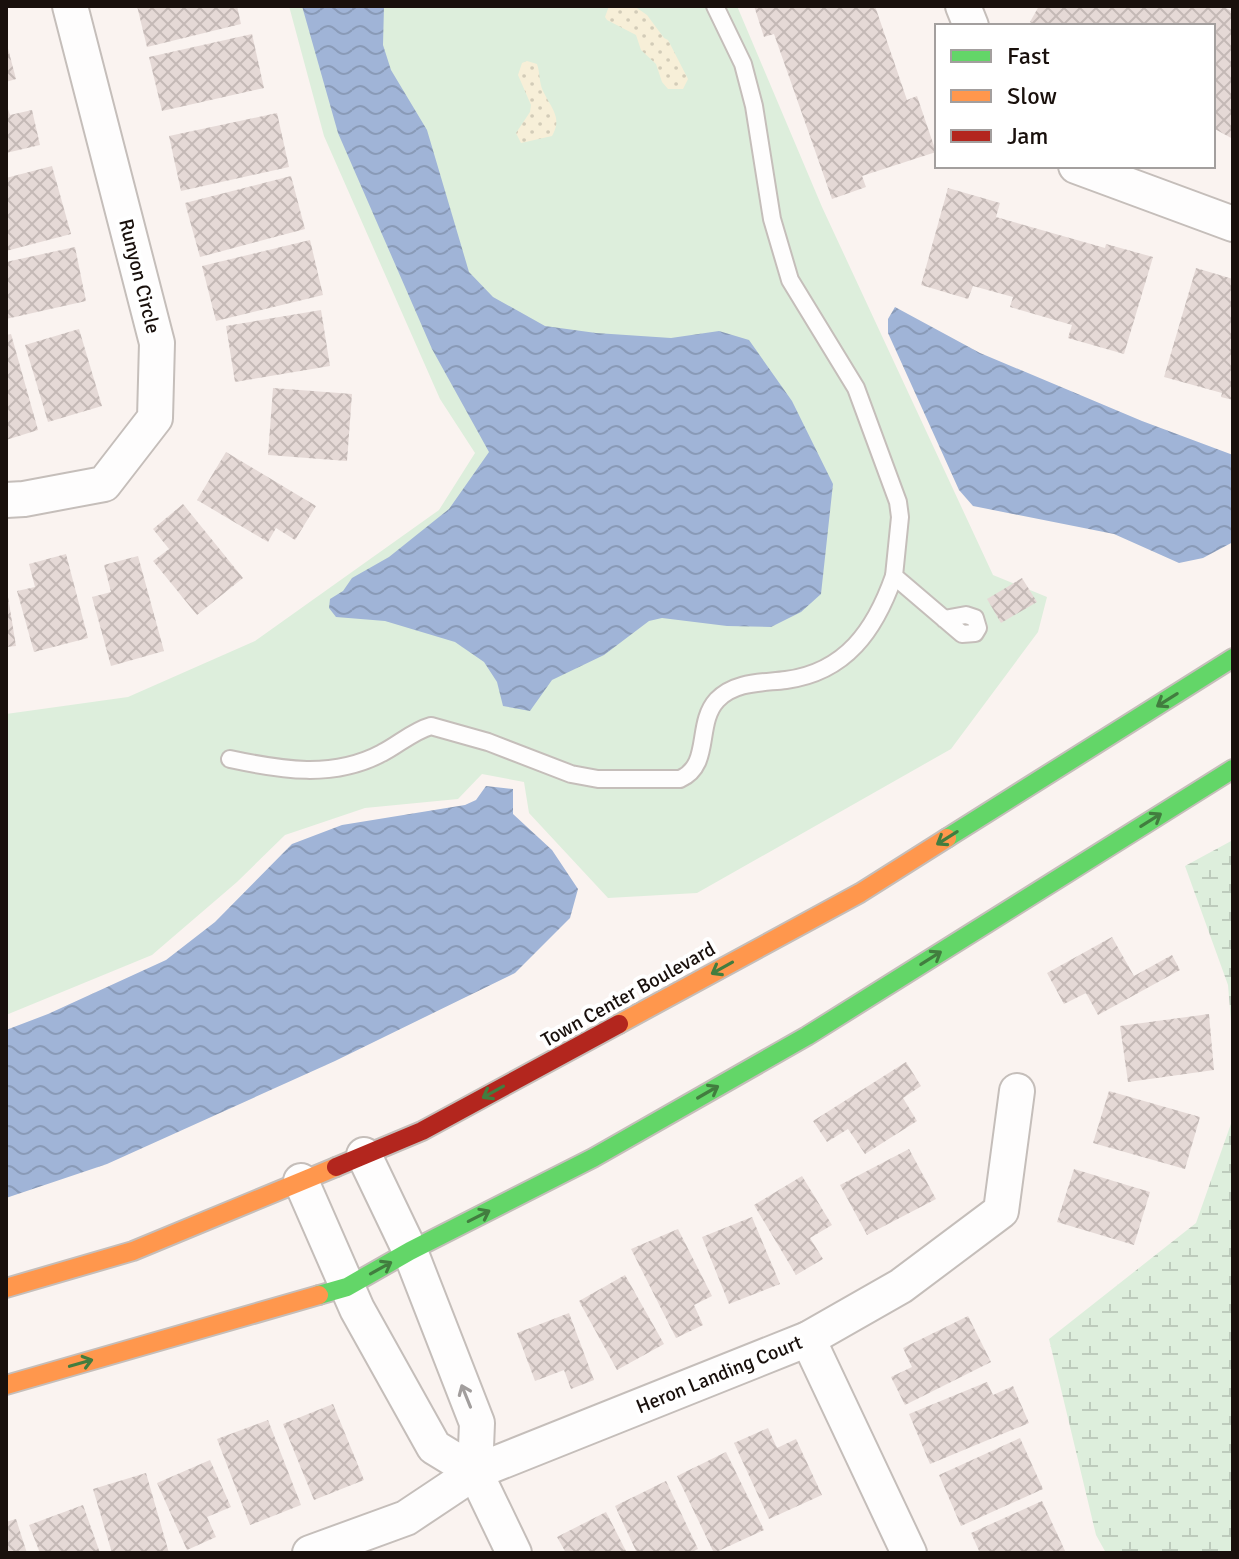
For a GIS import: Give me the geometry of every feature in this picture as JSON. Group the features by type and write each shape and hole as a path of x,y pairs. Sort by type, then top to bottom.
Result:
{"main road":[{"name":"Town Center Boulevard","path":"6,1288 133,1251 422,1131 860,893 1233,658"},
{"path":"6,1385 347,1287 410,1251 593,1158 807,1036 1233,769"}],"street":[{"name":"Runyon Circle","path":"6,500 104,484 155,418 157,343 70,6"},
{"path":"1081,168 1233,224"},
{"name":"Heron Landing Court","path":"310,1553 406,1518 475,1472 808,1339 901,1286 1001,1211 1017,1091"},
{"path":"364,1155 410,1251 477,1423 475,1472 514,1553"},
{"path":"301,1181 347,1287 434,1447 475,1472"},
{"path":"808,1339 909,1553"}],"lane":[{"path":"230,759 289,770 322,771 380,754 431,726 488,742 571,774 598,779 680,779 690,774 698,764 706,719 717,701 733,689 758,682 814,675 839,661 864,636 883,608 894,576 900,517 898,502 856,388 790,280 769,207 743,64 715,6"},
{"path":"894,576 944,619"}],"green space":[{"path":"289,6 737,6 822,207 993,575 1047,597 1038,632 951,749 697,893 608,898 529,813 524,782 482,774 458,799 365,808 285,835 237,882 152,955 6,1015 6,714 128,697 255,641 439,510 475,453 440,399 324,136"},
{"path":"1233,840 1233,1045 1228,985 1185,866"},
{"path":"1233,1118 1233,1553 1106,1553 1096,1535 1049,1339 1196,1223"}],"sand":[{"path":"609,6 634,6 647,15 668,40 688,79 683,89 668,89 656,64 641,50 636,35 607,20 605,17"},
{"path":"522,63 537,64 542,88 555,113 556,124 552,136 521,143 516,133 530,112 531,105 518,75"}],"water":[{"path":"302,6 384,6 383,45 391,70 427,130 469,272 493,297 545,326 671,338 719,331 749,340 792,401 833,484 821,594 801,612 771,627 727,626 662,618 649,621 604,655 552,680 530,711 503,706 497,682 484,662 455,642 385,621 336,617 329,608 330,599 343,591 352,578 389,557 449,509 489,452 432,349 338,133"},
{"path":"895,307 980,353 1142,421 1233,455 1233,542 1203,558 1179,563 1114,534 973,506 959,490 888,333 888,319"},
{"path":"486,786 513,789 513,814 552,850 578,889 570,918 515,973 335,1061 107,1164 6,1198 6,1030 166,960 215,922 292,844 342,825 465,805 476,800"}],"building":[{"path":"137,6 237,6 241,24 147,47"},
{"path":"754,6 875,6 907,100 917,96 935,152 862,176 866,187 832,199 774,34 764,37"},
{"path":"1039,6 1223,6 1233,12 1233,139 1215,129 1215,24 1030,22"},
{"path":"252,34 264,88 162,111 149,57"},
{"path":"6,41 16,79 6,82"},
{"path":"6,103 10,115 32,110 40,145 6,153"},
{"path":"277,113 289,167 181,191 169,136"},
{"path":"52,166 71,234 6,251 6,178"},
{"path":"291,176 305,229 200,257 185,203"},
{"path":"948,188 1000,203 996,217 1105,248 1106,244 1153,257 1124,354 1068,338 1072,325 1010,307 1013,297 973,286 968,299 921,285"},
{"path":"310,240 323,295 216,321 202,266"},
{"path":"75,247 86,301 6,319 6,262"},
{"path":"1196,268 1233,279 1233,400 1221,397 1222,393 1164,377"},
{"path":"321,310 330,366 235,382 226,326"},
{"path":"79,329 102,406 48,422 25,345"},
{"path":"11,334 38,430 6,440 6,335"},
{"path":"273,388 352,394 347,461 268,455"},
{"path":"226,452 316,506 295,540 276,528 268,542 197,500"},
{"path":"183,504 243,578 197,615 153,561 169,549 153,529"},
{"path":"66,554 88,638 34,652 17,591 35,587 29,564"},
{"path":"138,556 164,651 111,666 92,597 111,592 104,565"},
{"path":"1022,578 1037,602 1001,623 987,599"},
{"path":"6,598 16,646 6,647"},
{"path":"1112,937 1134,976 1172,955 1180,970 1098,1015 1086,993 1064,1004 1047,973"},
{"path":"1209,1014 1214,1070 1128,1082 1120,1026"},
{"path":"906,1062 921,1086 903,1098 917,1121 865,1154 848,1129 827,1142 813,1121"},
{"path":"1109,1091 1200,1117 1185,1169 1093,1143"},
{"path":"909,1149 936,1199 867,1235 840,1185"},
{"path":"1074,1169 1150,1192 1134,1245 1057,1222"},
{"path":"802,1176 832,1225 810,1238 823,1259 796,1275 754,1205"},
{"path":"752,1217 780,1284 729,1304 702,1237"},
{"path":"678,1229 712,1296 694,1305 703,1325 676,1338 631,1249"},
{"path":"625,1275 664,1344 617,1370 579,1301"},
{"path":"569,1313 594,1380 571,1389 564,1370 535,1381 517,1333"},
{"path":"968,1316 991,1362 905,1405 891,1377 912,1367 903,1348"},
{"path":"987,1382 993,1395 1013,1386 1029,1423 930,1464 909,1414"},
{"path":"333,1404 364,1480 314,1500 283,1424"},
{"path":"268,1420 301,1505 250,1525 217,1439"},
{"path":"768,1428 777,1448 796,1439 822,1495 769,1519 734,1443"},
{"path":"1020,1438 1043,1489 961,1526 939,1475"},
{"path":"726,1452 764,1530 714,1553 677,1476"},
{"path":"210,1460 231,1507 207,1517 216,1537 187,1550 157,1483"},
{"path":"146,1473 169,1553 112,1553 93,1489"},
{"path":"666,1481 698,1549 690,1553 637,1553 615,1506"},
{"path":"1042,1501 1066,1553 980,1553 971,1533"},
{"path":"83,1505 100,1553 40,1553 29,1525"},
{"path":"606,1512 627,1553 566,1553 557,1537"},
{"path":"16,1519 27,1553 6,1553 6,1522"}],"traffic: fast":[{"path":"947,838 1233,658"},
{"path":"319,1295 347,1287 410,1251 593,1158 807,1036 1233,769"}],"traffic: slow":[{"path":"619,1024 860,893 947,838"},
{"path":"6,1288 133,1251 336,1167"},
{"path":"6,1385 319,1295"}],"traffic: jam":[{"path":"336,1167 422,1131 619,1024"}]}
